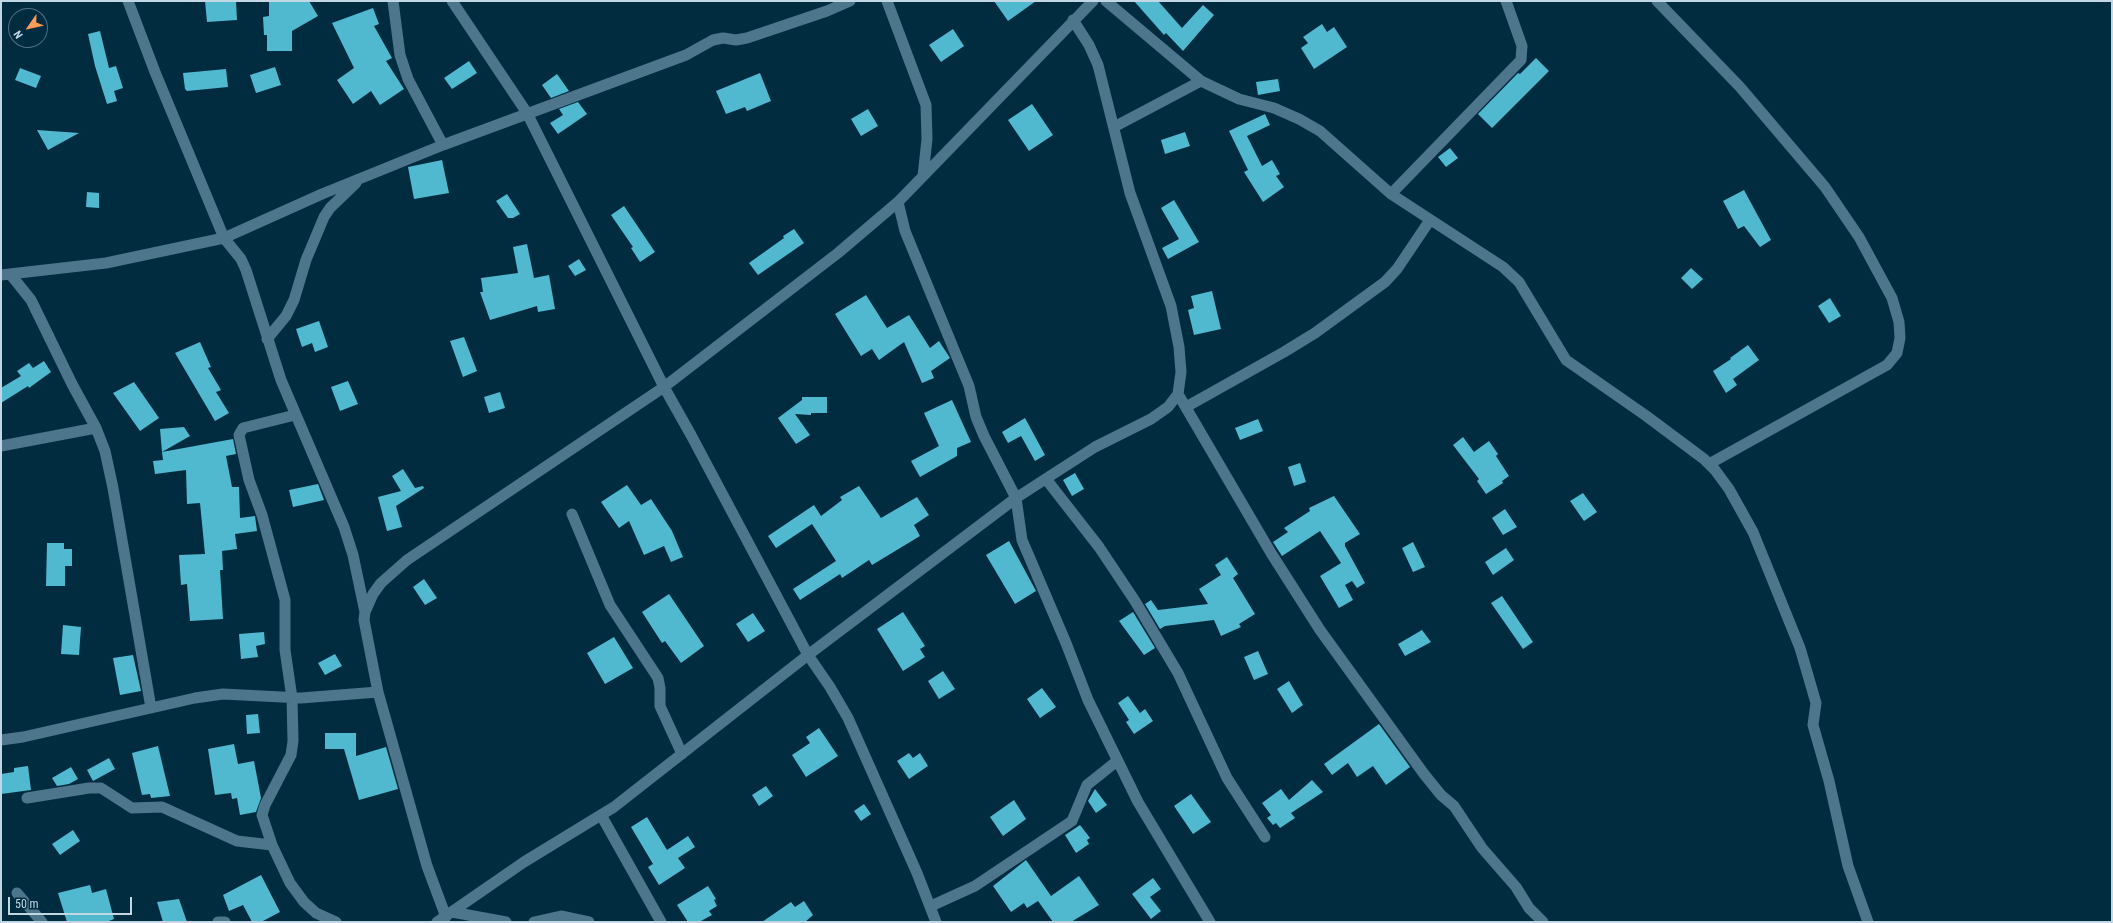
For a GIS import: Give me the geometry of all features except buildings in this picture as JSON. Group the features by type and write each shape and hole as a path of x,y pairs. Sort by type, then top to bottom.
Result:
{"street":[{"path":"128,1 155,72 224,238 241,259 246,270 267,339 295,415 344,527 353,555 365,612 364,620 378,692 425,859 445,917"},
{"path":"393,1 400,55 408,80 443,145"},
{"path":"452,1 527,113 664,387 691,434 808,655 830,687 848,718 931,906 936,922"},
{"path":"6,274 106,263 224,238 443,145 680,58 713,40 723,38 736,40 747,38 827,11 850,1"},
{"path":"887,1 926,105 927,139 923,176"},
{"path":"365,612 381,583 407,560 664,387 782,297 898,202 1093,1"},
{"path":"1106,1 1201,81 1239,99 1274,108 1299,119 1320,131 1390,194 1503,267 1515,277 1535,306 1559,351 1571,365 1645,415 1709,464 1729,489 1753,532 1800,648 1816,703 1813,725 1829,781 1848,866 1868,922"},
{"path":"1390,194 1521,60 1522,46 1506,1"},
{"path":"1657,1 1740,87 1825,187 1863,244 1892,298 1899,322 1900,338 1897,353 1893,360 1887,365 1709,464"},
{"path":"445,917 524,862 614,807 808,655 1016,498 1096,447 1151,420 1168,407 1178,394 1180,372 1179,347 1171,306 1130,193 1098,65 1089,45 1073,20"},
{"path":"1114,127 1201,81"},
{"path":"267,339 286,316 294,300 306,260 324,217 330,208 359,180"},
{"path":"898,202 904,231 969,386 981,430 1016,498 1022,540 1066,643 1088,700 1117,762 1138,802 1210,922"},
{"path":"1186,408 1315,333 1388,279 1397,269 1430,220"},
{"path":"6,274 31,300 72,384 96,428 105,451 113,488 150,708"},
{"path":"1178,394 1274,558 1320,630 1424,774 1441,795 1454,806 1482,848 1516,887 1529,908 1544,922"},
{"path":"295,415 243,428 238,435 249,480 262,515 285,600 285,650 292,698 293,741 291,755 265,805 262,815 272,845 290,883 304,902 316,913 336,922"},
{"path":"1,446 96,428"},
{"path":"1046,479 1099,547 1135,601 1178,673 1227,778 1265,837"},
{"path":"572,514 610,605 658,678 660,688 660,706 682,754"},
{"path":"1,740 23,737 195,698 223,694 292,698 378,692"},
{"path":"931,906 975,886 1072,821 1087,785 1117,762"},
{"path":"28,798 89,788 101,788 132,808 162,807 237,841 272,845"},
{"path":"601,815 661,922"},
{"path":"17,893 42,922"},
{"path":"534,922 546,921 561,916 589,922"},
{"path":"445,917 506,922"},
{"path":"218,922 225,922"}]}
